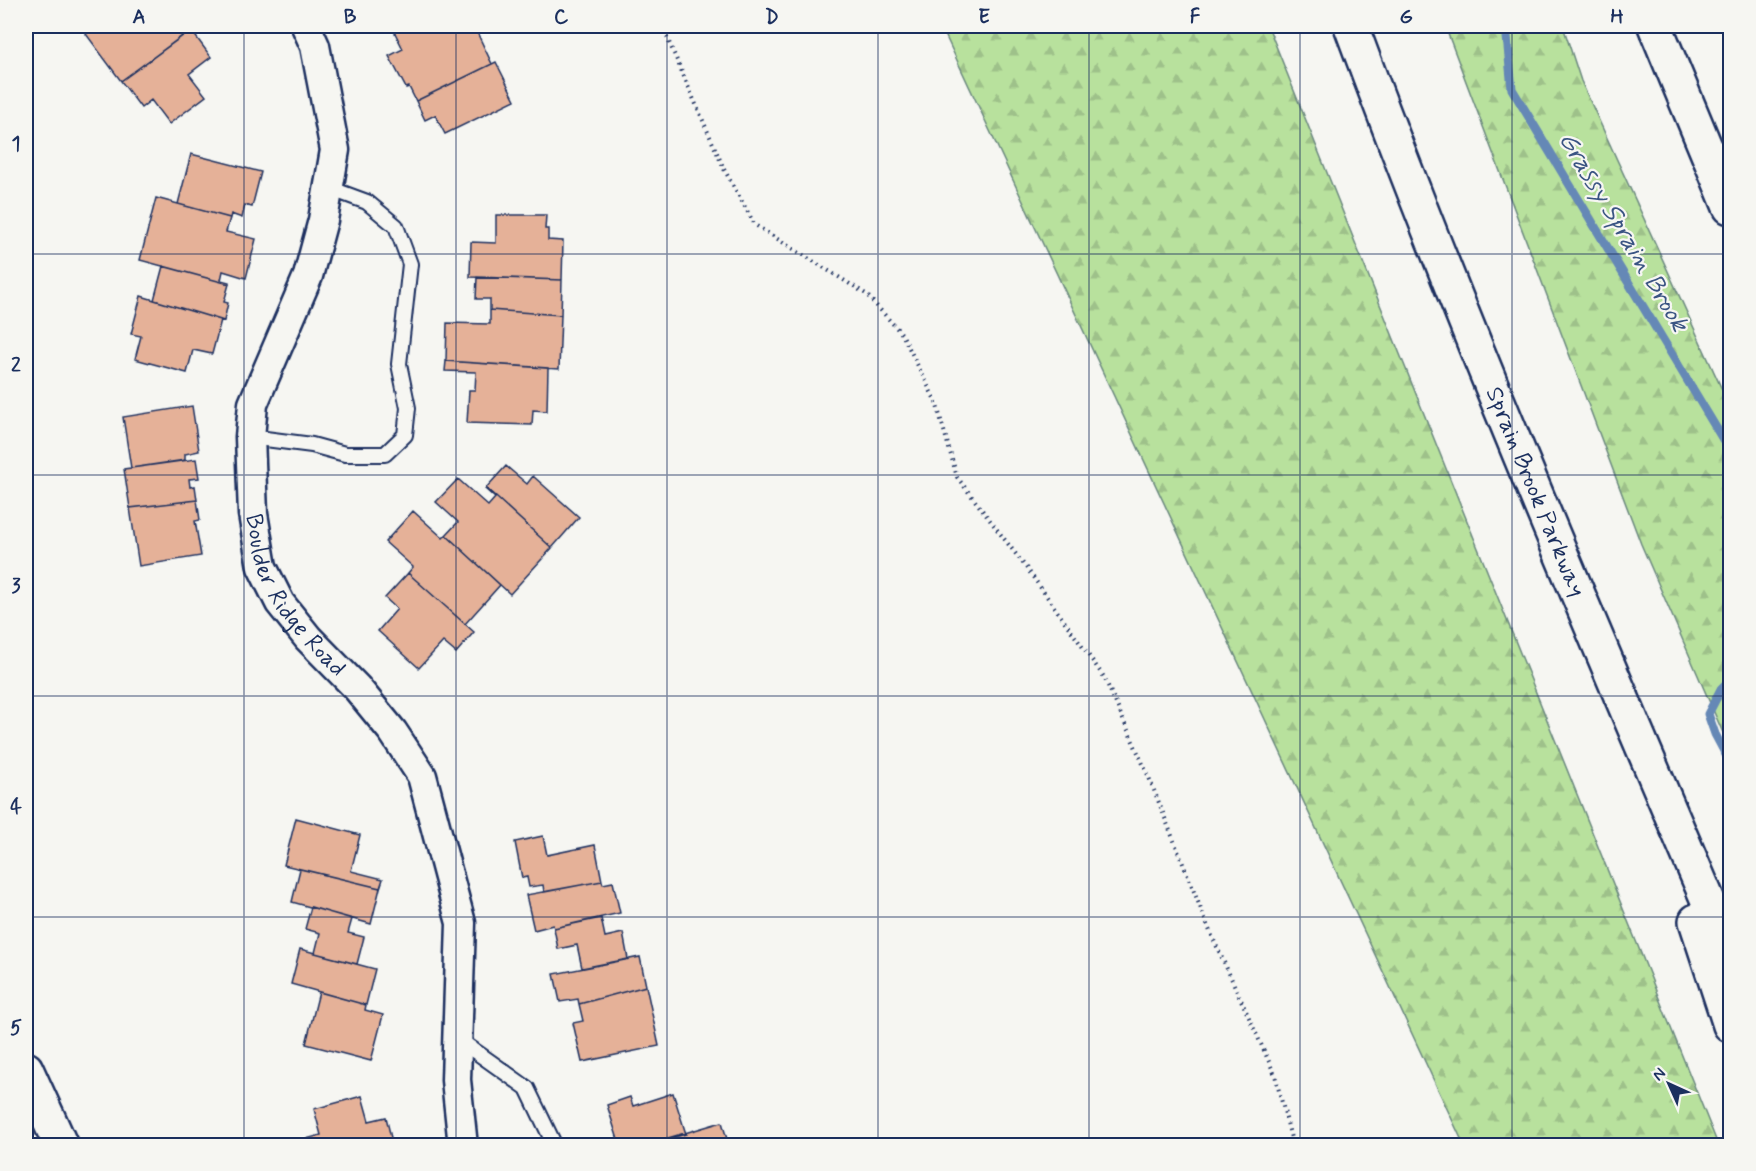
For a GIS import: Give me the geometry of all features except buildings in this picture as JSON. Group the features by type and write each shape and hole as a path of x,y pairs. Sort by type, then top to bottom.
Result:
{"main road":[{"name":"Sprain Brook Parkway","path":"1351,26 1444,269 1530,479 1731,952"},
{"path":"1655,26 1731,207"},
{"path":"1626,708 1731,1025"},
{"path":"26,1069 61,1146"}],"street":[{"name":"Boulder Ridge Road","path":"306,26 315,46 335,150 323,220 308,276 253,404 250,437 253,514 262,567 280,603 308,638 364,696 393,732 422,776 461,923 456,1080 463,1146"}],"lane":[{"path":"250,437 312,445 345,454 385,454 405,435 408,408 399,364 410,264 396,226 367,202 329,188"},
{"path":"458,1039 527,1088 555,1146"}],"path":[{"path":"662,26 724,169 755,225 866,294 902,334 936,402 957,477 1028,570 1104,677 1148,775 1208,927 1275,1075 1293,1146"}],"green space":[{"path":"941,26 1268,26 1718,1145 1464,1145"},
{"path":"1445,26 1563,26 1581,81 1730,407 1730,749 1641,544"}],"waterway":[{"name":"Grassy Sprain Brook","path":"1506,26 1512,89 1730,451"},
{"name":"Grassy Sprain Brook","path":"1730,680 1721,689 1708,714 1715,734 1730,762"}]}
